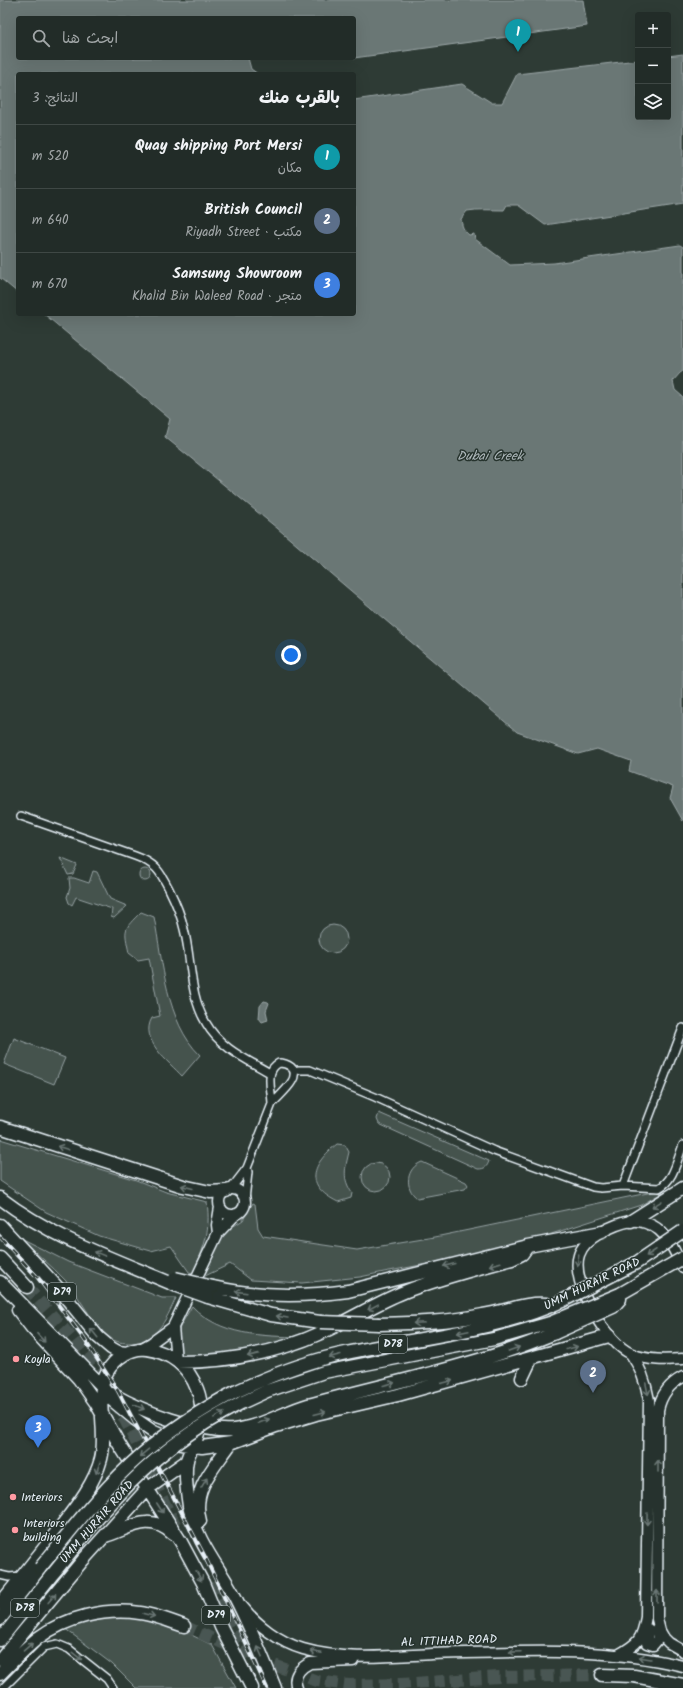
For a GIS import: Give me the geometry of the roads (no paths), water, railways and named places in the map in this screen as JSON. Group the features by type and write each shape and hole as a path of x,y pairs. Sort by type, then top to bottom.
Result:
{"main road":[{"path":"0,1127 183,1186 210,1192 228,1190"},
{"path":"631,1221 683,1188"},
{"path":"0,1198 29,1219 70,1241 136,1268 175,1282 211,1292 271,1315 320,1322 379,1324 443,1321 485,1315 534,1304 558,1303"},
{"name":"D79","path":"0,1225 60,1289 98,1338 110,1348 118,1352 126,1353"},
{"name":"UMM HURAIR ROAD","path":"0,1619 90,1507 141,1456 186,1421 235,1392 265,1377 319,1360 347,1353 483,1327 558,1303 636,1263 683,1231"},
{"path":"211,1292 231,1291 274,1295 322,1295 348,1291 528,1246 602,1232"},
{"path":"177,1361 219,1360 246,1357 291,1345 323,1332 404,1292 425,1284 512,1259 522,1254 528,1246"},
{"path":"0,1258 27,1287"},
{"name":"UMM HURAIR ROAD","path":"0,1640 115,1499 134,1479 197,1428 240,1403 274,1388 324,1372 553,1328 613,1307 620,1299 620,1294 683,1258"},
{"name":"D79","path":"0,1282 12,1295 18,1310 32,1328 79,1379 103,1416 181,1542 203,1583 221,1627 252,1688"},
{"path":"12,1295 103,1387 112,1400 134,1419 152,1431 174,1441 202,1447 231,1443 276,1426 316,1414 398,1395 609,1336"},
{"path":"103,1387 122,1400 153,1413 200,1426 224,1430 243,1428 308,1405 474,1362 553,1328"},
{"path":"0,1604 74,1509 93,1478 102,1453 103,1387 108,1370 112,1364 126,1353 142,1348"},
{"name":"D79","path":"142,1348 162,1352 177,1361 190,1374 198,1391 201,1410 200,1426 187,1461 187,1492 191,1515 196,1531 212,1560 235,1596 275,1688"},
{"path":"522,1378 531,1359"},
{"path":"212,1560 210,1544 199,1516 198,1498 205,1481 231,1443"},
{"path":"0,1660 104,1536 147,1489 187,1461"},
{"path":"104,1536 152,1521 166,1528 181,1542"},
{"path":"0,1674 39,1638 56,1626 76,1618 96,1613 140,1613 184,1626"},
{"path":"602,1675 634,1676 683,1685"}],"street":[{"path":"21,816 142,858 153,864 165,881 182,922 196,998 201,1016 215,1037 226,1047 270,1074"},
{"path":"624,1186 683,1028"},
{"path":"218,1234 217,1225 220,1200 247,1168 272,1104 294,1080 294,1071 289,1066 282,1063 275,1065 270,1074 272,1104"},
{"path":"294,1071 305,1069 316,1073 494,1151 585,1185 601,1188 624,1186 653,1189 664,1185 672,1175 683,1145"},
{"path":"142,1348 173,1327 218,1234 236,1214 243,1209 248,1172 247,1168"},
{"path":"228,1190 239,1192 245,1200"},
{"path":"220,1207 227,1214 236,1214"},
{"path":"618,1655 634,1646 639,1640 646,1617 649,1400 645,1380 631,1354 609,1336 591,1309 581,1283 578,1268 579,1253 584,1245 602,1232 631,1221 650,1224 659,1230 670,1241 683,1268"},
{"path":"173,1327 177,1361"},
{"path":"631,1354 658,1360 683,1359"},
{"path":"646,1617 648,1624 647,1641 651,1645 657,1642 658,1619 658,1410 664,1393 672,1384 683,1377"},
{"path":"0,1575 9,1577 22,1576"},
{"name":"AL ITTIHAD ROAD","path":"235,1596 246,1611 273,1635 302,1649 329,1654 388,1656 555,1651 644,1658 683,1666"},
{"path":"658,1619 660,1631 664,1638 669,1643 683,1651"},
{"path":"3,1688 44,1647 57,1644 69,1650 106,1679 113,1688"},
{"path":"297,1688 295,1684 299,1670 310,1663 366,1660 388,1656"}],"water":[{"path":"0,0 583,0 587,26 356,58 356,16 16,16 16,60 249,60 251,69 255,72 16,72 16,291 0,278"},
{"name":"Dubai Creek","path":"683,54 683,204 545,225 518,205 507,205 504,210 467,211 461,219 463,228 469,235 474,234 475,239 510,265 554,263 680,245 683,247 683,371 673,381 675,390 683,397 683,821 670,798 673,787 629,771 631,761 597,749 578,754 517,732 277,528 165,437 170,419 46,316 356,316 356,100 462,84 492,103 502,103 517,74 635,60 635,120 671,120 671,56"},
{"path":"264,1001 269,1003 266,1011 268,1020 262,1022 259,1018 260,1006"}],"tunnel":[{"path":"27,1287 80,1348 107,1387 128,1426 176,1526"},
{"path":"208,1584 234,1632 252,1657"},
{"path":"184,1626 238,1650"},
{"path":"258,1659 317,1681 349,1685 401,1684 499,1677 602,1675"}],"railway":[{"path":"0,1237 38,1278 84,1339 118,1391 206,1559 267,1688"}],"place":[{"name":"Quay shipping Port Mersi","path":"518,52"},
{"name":"Koyla","path":"16,1359"},
{"name":"British Council","path":"593,1393"},
{"name":"Samsung Showroom","path":"38,1448"},
{"name":"Interiors","path":"13,1497"},
{"name":"Interiors building","path":"15,1530"}]}
